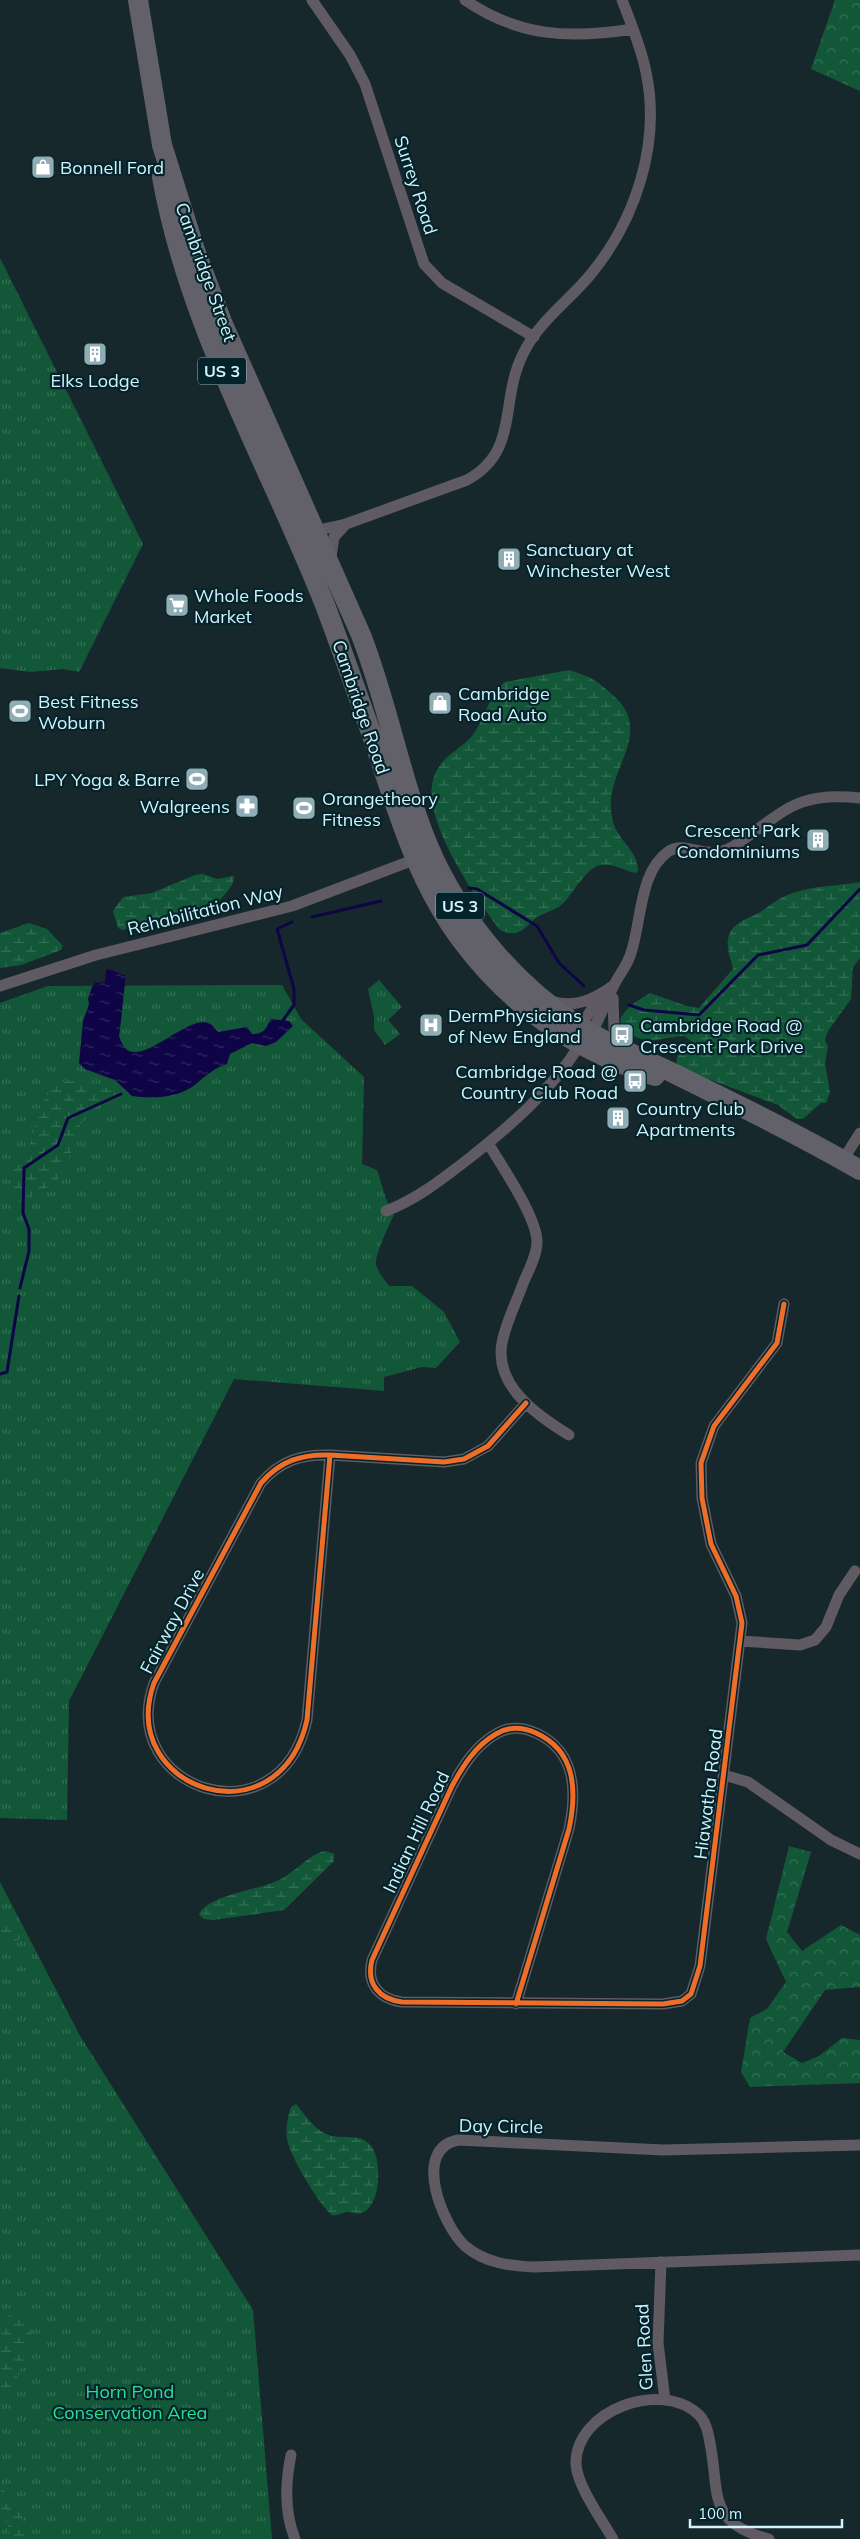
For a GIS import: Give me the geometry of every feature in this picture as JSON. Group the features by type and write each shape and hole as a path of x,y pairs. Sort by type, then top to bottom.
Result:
{"highway":[{"name":"Cambridge Street","path":"138,0 162,145 212,296 314,531 342,588"},
{"name":"Cambridge Street","path":"162,145 161,175 166,203 190,288 252,441 317,586"},
{"path":"252,441 271,432"},
{"name":"Cambridge Road","path":"317,586 374,742 395,808 416,860 443,913 484,968 543,1021 631,1053 852,1165"},
{"name":"Cambridge Road","path":"342,588 373,665 423,830 446,883 482,936 525,985 583,1035 630,1068 706,1090"},
{"path":"374,742 394,735"}],"street":[{"name":"Surrey Road","path":"312,0 350,55 365,84 424,264 442,284 534,337"},
{"path":"465,0 498,20 525,30 556,34 596,35 633,30"},
{"path":"314,531 346,524 467,480 484,470 494,458 502,441 511,385 520,359 534,337 592,274 623,226 634,204 646,155 649,103 646,71 622,0"},
{"path":"342,588 330,549 334,538 346,524"},
{"path":"583,1035 603,1014 614,985 624,969 633,948 648,882 668,852 681,847 707,854 720,852 737,844 767,820 795,803 831,796 860,798"},
{"name":"Rehabilitation Way","path":"0,986 96,955 292,906 416,860"},
{"path":"525,985 550,1000 561,1004 586,1001 614,985"},
{"path":"614,985 614,1029 621,1044 631,1053"},
{"path":"386,1211 424,1192 507,1128 536,1099 562,1070 583,1035 603,993"},
{"path":"852,1165 860,1134"},
{"path":"488,1143 522,1202 537,1238 536,1250 502,1348 506,1376 526,1403 541,1417 569,1435"},
{"name":"Hiawatha Road","path":"374,1988 385,1998 402,2002 663,2004 682,2000 691,1994 700,1966 741,1641 742,1617 740,1606 713,1550 708,1532 702,1498 701,1463 714,1426 777,1343 784,1304"},
{"name":"Fairway Drive","path":"330,1454 307,1720 302,1739 286,1766 260,1785 228,1792 202,1787 176,1773 162,1758 155,1744 148,1715 154,1683 261,1484 276,1468 295,1458 309,1454 330,1454 444,1462 464,1459 488,1446 526,1403"},
{"path":"741,1641 800,1645 815,1640 826,1628 839,1596 854,1571"},
{"name":"Indian Hill Road","path":"374,1988 370,1977 372,1960 461,1770 472,1754 489,1738 503,1730 519,1728 548,1739 563,1752 570,1769 574,1799 569,1829 516,2004"},
{"path":"724,1775 748,1782 830,1840 860,1854"},
{"name":"Day Circle","path":"860,2145 664,2150 458,2140 447,2143 436,2156 434,2173 435,2185 447,2220 466,2246 484,2257 499,2263 534,2267 860,2255"},
{"name":"Glen Road","path":"661,2262 658,2343 665,2400"},
{"path":"613,2539 579,2477 576,2459 580,2442 588,2429 612,2410 637,2403 665,2400 691,2409 705,2423 711,2446 717,2496 724,2515 736,2525 769,2539"},
{"path":"291,2455 288,2473 287,2510 295,2539"}],"green space":[{"path":"835,0 860,0 860,91 811,69"},
{"path":"0,258 143,544 79,672 63,669 31,672 0,668"},
{"path":"569,670 589,677 614,696 625,710 630,724 630,737 615,780 611,810 614,825 636,859 638,871 636,873 610,865 594,867 560,906 536,918 517,933 507,932 500,930 477,898 441,833 434,811 432,791 435,774 447,757 472,736 494,694 505,682"},
{"path":"203,874 217,879 234,876 233,883 226,893 205,910 179,919 123,930 118,928 113,911 123,897 152,893 195,875"},
{"path":"860,882 860,958 853,967 851,999 828,1031 825,1040 828,1046 825,1064 830,1092 826,1103 821,1103 803,1119 797,1119 778,1105 679,1068 676,1063 678,1055 691,1049 695,1044 684,1036 647,1040 624,1031 620,1020 623,1015 633,1004 650,993 687,1006 699,1008 733,969 728,939 733,928 740,922 794,892"},
{"path":"29,923 47,929 63,946 61,950 21,965 0,968 0,933"},
{"path":"379,980 402,1007 388,1020 400,1034 385,1045 374,1030 374,1016 368,989"},
{"path":"282,985 301,1019 364,1077 362,1164 377,1170 386,1199 394,1215 376,1260 378,1271 389,1286 412,1286 444,1312 460,1342 436,1368 422,1367 384,1377 384,1391 234,1379 69,1701 67,1820 0,1818 0,1003 48,986"},
{"path":"76,1079 105,1087 116,1099 94,1108 81,1123 68,1163 57,1180 21,1202 18,1201 12,1186 15,1160 30,1145 37,1115 49,1093 59,1082"},
{"path":"789,1846 811,1852 787,1932 802,1951 841,1925 860,1935 860,1987 825,1990 783,2052 802,2063 819,2056 842,2038 860,2040 860,2083 750,2087 741,2072 750,2018 767,2009 786,1982 766,1939"},
{"path":"325,1851 334,1854 334,1861 284,1910 213,1920 204,1919 199,1915 210,1903 280,1880 312,1856"},
{"name":"Horn Pond Conservation Area","path":"0,1882 79,2034 253,2310 272,2539 0,2539"},
{"path":"0,1918 21,1932 20,1939 14,1942 0,1939"},
{"path":"296,2104 313,2125 326,2134 362,2139 372,2147 377,2163 378,2183 373,2201 362,2213 347,2212 332,2215 307,2182 295,2160 287,2139 289,2114 292,2106"},
{"path":"14,2312 26,2317 32,2331 22,2366 14,2385 0,2403 0,2323"},
{"path":"0,2486 17,2505 28,2539 10,2539 9,2528 0,2510"}],"water":[{"path":"106,968 126,976 119,1036 124,1047 132,1052 142,1051 154,1046 178,1032 201,1022 211,1025 218,1032 247,1027 252,1034 262,1032 271,1019 289,1021 293,1026 276,1042 266,1046 252,1043 230,1054 227,1064 207,1075 189,1089 166,1096 132,1096 115,1080 85,1069 79,1063 83,1021 89,1004 88,999 95,983 105,982"}],"waterway":[{"path":"469,888 477,889 537,926 559,963 584,986"},
{"path":"629,1005 644,1010 699,1015 758,955 807,945 860,889"},
{"path":"312,917 381,901"},
{"path":"281,1023 294,1005 294,989 277,929 292,922"},
{"path":"20,1288 29,1251 29,1229 23,1213 24,1168 58,1145 68,1118 121,1094"},
{"path":"0,1374 7,1372 19,1296"}],"cycle path":[{"path":"516,2004 569,1829 573,1800 571,1774 559,1750 536,1733 516,1728 501,1731 482,1744 465,1764 452,1786 372,1960 371,1976 376,1989 387,1998 402,2002 663,2004 682,2001 691,1994 700,1966 742,1623 736,1596 711,1544 702,1498 701,1463 714,1426 777,1343 784,1304"},
{"path":"330,1455 310,1456 292,1460 276,1469 261,1483 154,1683 149,1720 158,1751 178,1774 206,1788 236,1791 266,1782 291,1758 307,1720 330,1455 444,1462 464,1459 488,1446 526,1403"}],"place":[{"name":"Bonnell Ford","path":"43,167"},
{"name":"Elks Lodge","path":"95,354"},
{"name":"Sanctuary at Winchester West","path":"509,559"},
{"name":"Whole Foods Market","path":"177,605"},
{"name":"Cambridge Road Auto","path":"440,703"},
{"name":"Best Fitness Woburn","path":"20,711"},
{"name":"LPY Yoga & Barre","path":"197,779"},
{"name":"Walgreens","path":"247,806"},
{"name":"Orangetheory Fitness","path":"304,808"},
{"name":"Crescent Park Condominiums","path":"818,840"},
{"name":"DermPhysicians of New England","path":"431,1025"},
{"name":"Cambridge Road @ Crescent Park Drive","path":"622,1035"},
{"name":"Cambridge Road @ Country Club Road","path":"635,1081"},
{"name":"Country Club Apartments","path":"618,1118"}]}
